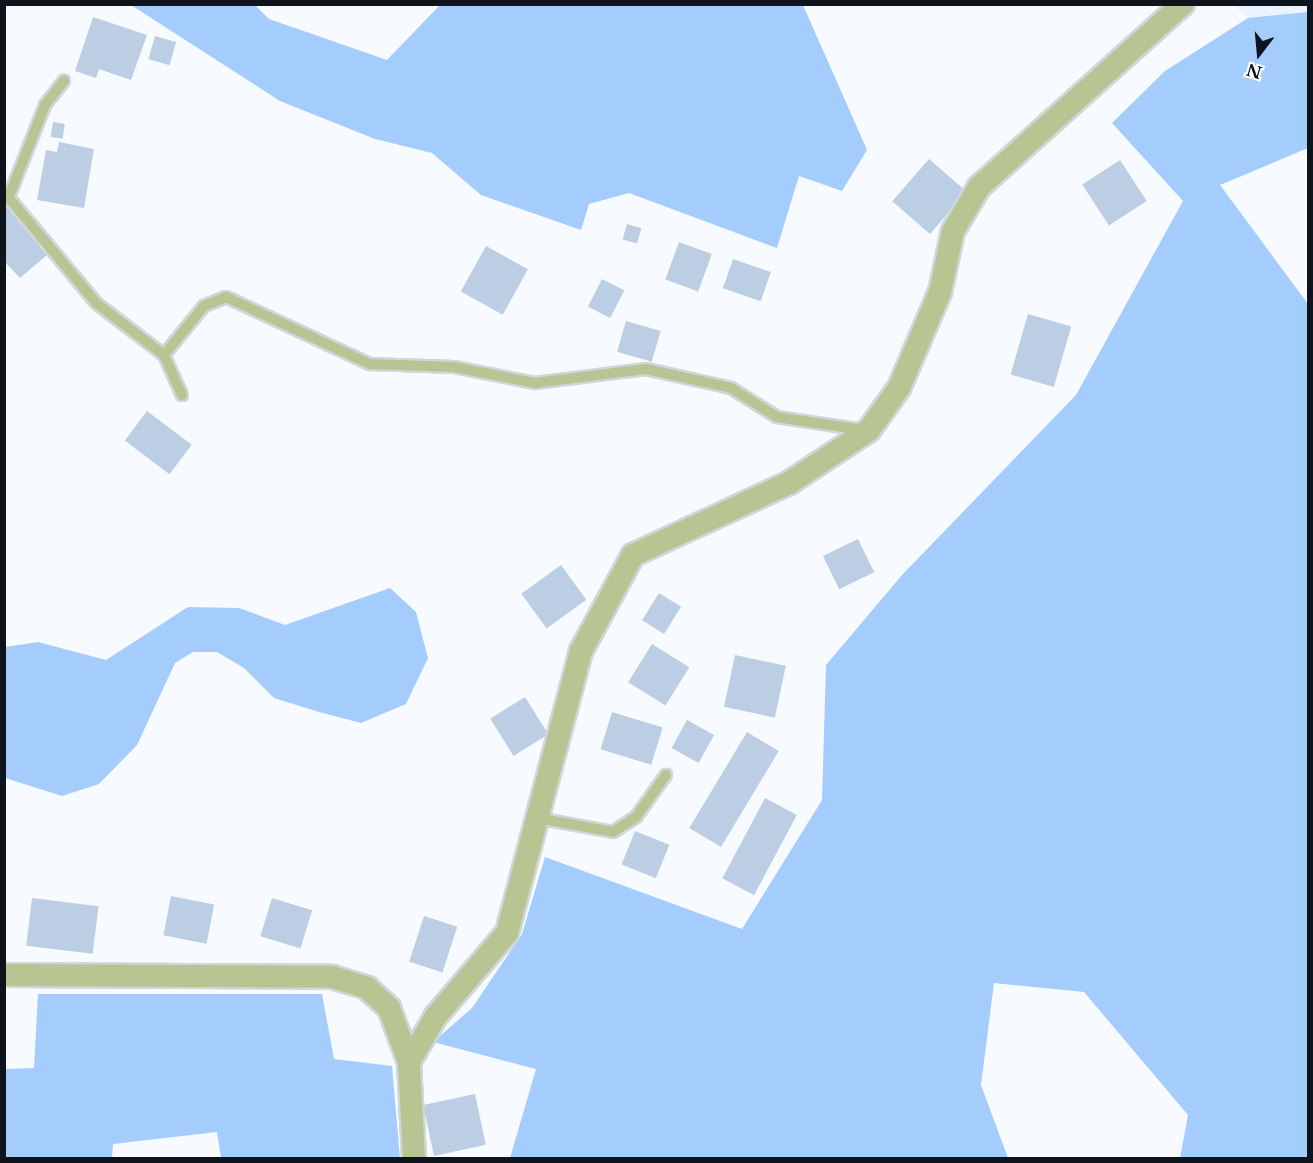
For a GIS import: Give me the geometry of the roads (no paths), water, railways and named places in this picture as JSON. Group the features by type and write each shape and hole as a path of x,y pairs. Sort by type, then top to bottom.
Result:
{"street":[{"path":"409,1062 436,1016 507,933 581,651 633,555 789,483 869,430 899,388 940,292 953,231 979,187 1183,4"},
{"path":"4,975 332,977 368,988 389,1008 409,1062 414,1158"}],"lane":[{"path":"64,81 45,105 7,193 96,303 164,355 182,395"},
{"path":"164,355 204,306 226,297 370,364 454,367 535,383 646,369 731,388 777,417 869,430"},
{"path":"537,818 613,832 636,817 666,775"}]}
